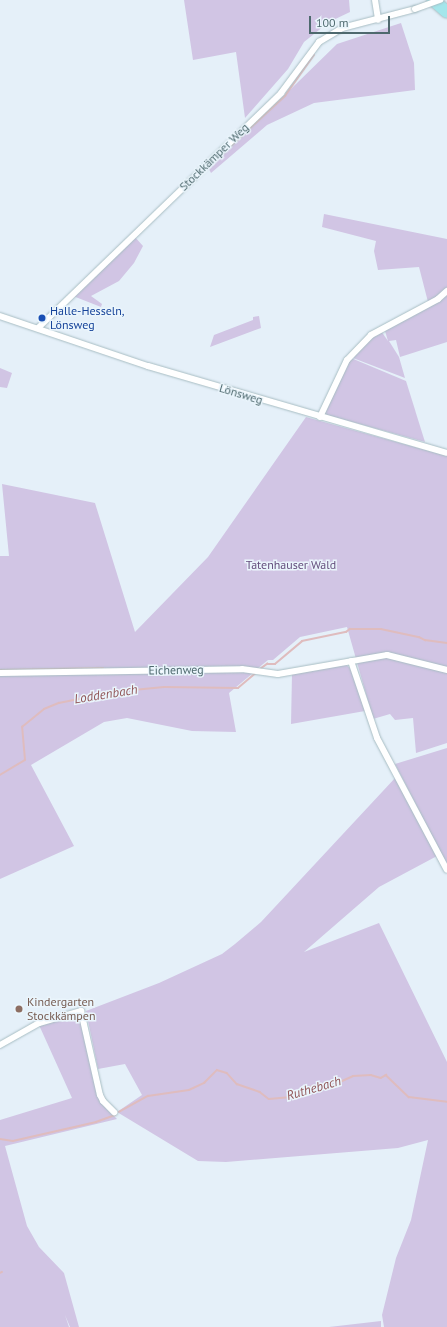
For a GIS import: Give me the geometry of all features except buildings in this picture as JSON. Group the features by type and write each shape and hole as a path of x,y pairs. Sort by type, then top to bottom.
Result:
{"highway":[{"path":"433,0 447,12"}],"street":[{"path":"375,0 378,20"},
{"name":"Stockkämper Weg","path":"38,328 281,93 316,45 342,28 415,10 440,0"},
{"path":"320,417 347,360 371,335 438,299 447,291"},
{"path":"0,316 38,328"},
{"name":"Lönsweg","path":"38,328 148,366 447,453"},
{"name":"Eichenweg","path":"0,673 242,669 278,674 387,654 447,670"},
{"path":"351,661 377,738 447,870"},
{"path":"0,1045 39,1023 81,1011 100,1095 103,1101 114,1112"}],"green space":[{"path":"184,0 349,0 350,12 329,22 304,42 288,69 245,118 236,52 193,60"},
{"path":"401,23 414,63 415,90 314,103 267,125 211,173 209,169 337,44"},
{"path":"324,214 447,239 447,342 400,357 396,340 389,341 399,357 405,378 353,358 372,336 381,331 388,341 385,331 428,302 419,267 378,270 374,251 376,241 322,227"},
{"path":"134,236 143,246 134,263 119,281 91,296 102,304 101,307 73,296"},
{"path":"259,316 261,328 210,347 214,335 253,320 253,317"},
{"path":"351,358 406,381 425,442 323,414"},
{"path":"0,368 12,373 7,388 0,387"},
{"name":"Tatenhauser Wald","path":"306,417 447,456 447,743 416,753 413,718 395,720 390,714 373,719 347,627 300,637 273,660 268,660 257,669 237,666 104,670 103,667 0,671 0,556 9,556 2,484 95,503 135,632 208,557"},
{"path":"345,664 350,668 365,711 291,724 292,674"},
{"path":"242,671 253,673 229,693 236,732 192,731 127,718 104,722 31,765 74,846 0,879 0,675"},
{"path":"447,748 447,865 395,764"},
{"path":"396,777 437,856 379,887 304,952 379,923 447,1062 447,1327 384,1327 382,1315 396,1258 411,1220 428,1140 398,1148 226,1162 198,1161 117,1112 142,1095 125,1064 98,1069 86,1011 159,983 222,954 261,922"},
{"path":"77,1013 82,1016 100,1102 117,1119 5,1146 27,1226 39,1247 64,1273 79,1327 70,1327 65,1315 69,1327 0,1327 0,1120 72,1098 39,1025"},
{"path":"381,1321 381,1327 329,1327"}],"waterway":[{"path":"217,159 285,96 314,55"},
{"name":"Loddenbach","path":"260,669 267,664 275,664 302,641 346,632 350,629 381,629 419,637 425,640 447,643"},
{"path":"0,670 103,668"},
{"name":"Loddenbach","path":"0,775 25,760 22,727 44,709 59,703 113,692 164,687 238,688 256,673"},
{"name":"Ruthebach","path":"119,1112 148,1096 189,1090 204,1083 217,1070 227,1073 237,1084 260,1092 269,1099 291,1097 313,1086 331,1086 353,1076 371,1075 381,1078 386,1075 409,1097 447,1102"},
{"name":"Ruthebach","path":"0,1139 13,1141 96,1122 115,1115"}],"place":[{"name":"Halle-Hesseln, Lönsweg","path":"42,318"},
{"name":"Kindergarten Stockkämpen","path":"19,1009"}]}
